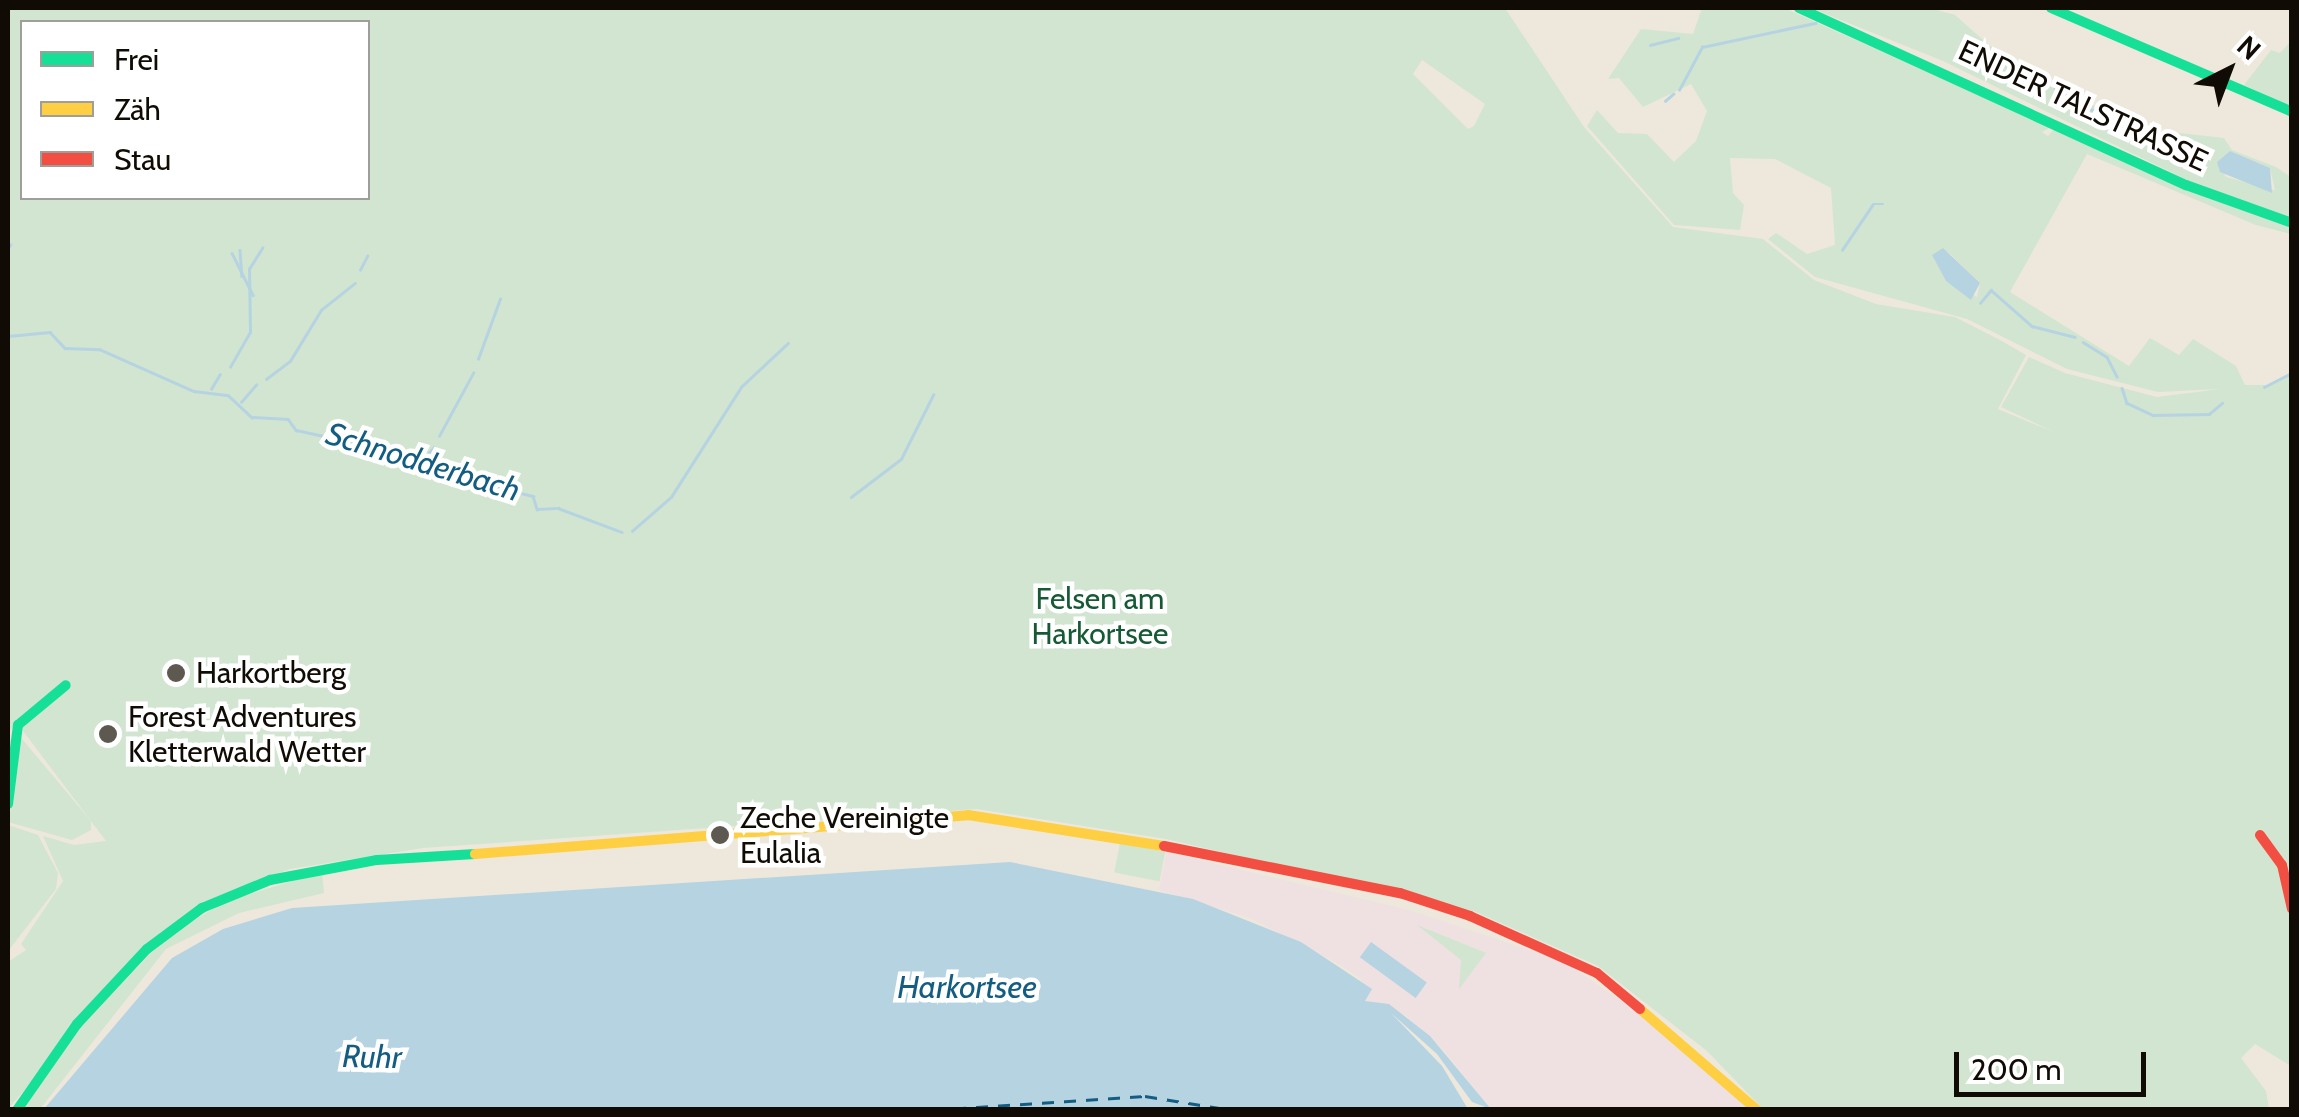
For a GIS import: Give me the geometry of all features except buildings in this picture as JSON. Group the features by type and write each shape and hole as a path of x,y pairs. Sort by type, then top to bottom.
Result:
{"main road":[{"name":"ENDER TALSTRASSE","path":"1799,8 2186,185 2292,223"},
{"path":"2052,8 2292,112"},
{"path":"8,804 18,726 66,685"},
{"path":"16,1110 77,1024 174,926 270,880 352,863 986,815 1444,908 1550,948 1632,998 1756,1110"},
{"path":"2260,835 2282,866 2292,909"}],"shaded area":[{"path":"1167,852 1408,910 1563,961 1664,1030 1751,1109 1491,1109 1441,1047 1405,1015 1364,1001 1361,979 1339,964 1250,918 1159,890"}],"green space":[{"name":"Felsen am Harkortsee","path":"8,8 1505,8 1584,127 1673,227 1763,239 1814,280 1876,304 1955,317 2000,340 2026,355 1998,409 2056,433 2001,407 2029,357 2065,373 2157,397 2220,389 2158,392 2067,369 1967,319 1815,277 1768,239 1776,233 1807,254 1835,245 1831,188 1775,159 1730,158 1733,193 1744,205 1740,230 1674,225 1587,126 1597,110 1618,133 1647,134 1674,162 1696,141 1707,111 1691,84 1643,107 1619,78 1608,79 1641,29 1693,34 1702,8 1784,8 2051,127 2042,132 2048,136 2057,126 2183,189 2291,227 2291,234 2256,225 2087,154 2010,292 2129,366 2150,338 2179,355 2193,339 2236,366 2245,385 2271,385 2291,373 2291,1066 2255,1044 2241,1058 2266,1091 2269,1109 1763,1109 1707,1051 1598,966 1476,912 1166,839 977,809 423,848 290,869 216,897 161,932 8,1109 8,962 26,950 21,944 63,881 43,836 74,845 106,841 17,723 8,732","holes":["1422,60 1485,104 1474,126 1468,129 1413,74","1948,252 1980,283 1977,297 1946,281 1933,255"]},
{"path":"1811,8 1930,8 1955,15 1990,46 2108,114 2152,130 2224,138 2232,150 2276,167 2291,177 2291,218 2187,180 1943,61","holes":["2230,151 2270,168 2275,190 2226,177 2217,162"]},
{"path":"2291,41 2291,107 2244,85 2271,50 2280,53"},
{"path":"17,733 91,821 91,830 72,840 8,822 14,793 8,742"},
{"path":"8,825 38,835 58,873 56,889 9,950"},
{"path":"1120,843 1165,852 1159,881 1114,872"},
{"path":"322,872 324,893 239,913 166,949 40,1109 21,1110 80,1026 170,934 227,901"},
{"path":"1417,925 1486,953 1459,989 1461,960"}],"water":[{"path":"2230,151 2270,168 2272,193 2220,172 2217,162"},
{"path":"1943,248 1980,283 1971,300 1946,281 1932,255"},
{"name":"Harkortsee","path":"1010,862 1193,899 1301,942 1372,989 1365,1001 1389,1004 1430,1036 1491,1109 1472,1102 1437,1054 1391,1013 1442,1066 1468,1109 44,1109 172,958 223,929 292,908"},
{"path":"1371,942 1427,983 1416,998 1360,957"}],"waterway":[{"path":"1679,90 1702,47 1815,23"},
{"path":"1650,45 1678,38"},
{"path":"2055,88 2129,132 2158,134 2171,146"},
{"path":"1665,101 1673,94"},
{"path":"1842,250 1873,204 1883,204"},
{"path":"230,367 250,332 249,269 262,248"},
{"path":"240,250 242,276"},
{"path":"232,253 253,295"},
{"path":"360,270 367,256"},
{"path":"266,379 290,361 321,310 355,283"},
{"path":"1980,303 1991,290 2032,326 2075,337"},
{"path":"478,359 500,299"},
{"name":"Schnodderbach","path":"8,336 50,332 65,348 99,349 194,391 228,395 252,417 288,419 296,430 446,462 480,483 533,496 537,509 558,508 622,532"},
{"path":"2083,342 2107,357 2117,377"},
{"name":"Schnodderbach","path":"632,531 671,497 741,387 788,343"},
{"path":"439,436 473,373"},
{"path":"2264,387 2292,373"},
{"path":"211,389 220,374"},
{"path":"241,402 256,385"},
{"path":"2122,388 2127,403 2153,415 2209,414 2222,403"},
{"path":"851,497 901,459 933,395"},
{"path":"425,457 434,447"}],"ferry route":[{"path":"932,1110 1145,1096 1232,1110"}],"traffic: fast":[{"path":"1799,8 2186,185 2292,223"},
{"path":"2051,8 2292,112"},
{"path":"8,804 18,725 66,685"},
{"path":"17,1110 77,1024 147,949 202,908 270,880 377,860 475,854"}],"traffic: slow":[{"path":"475,854 968,815 1164,846"},
{"path":"1640,1009 1757,1110"}],"traffic: jam":[{"path":"2260,835 2282,865 2292,909"},
{"path":"1164,846 1400,893 1470,916 1597,973 1640,1009"}],"place":[{"name":"Harkortberg","path":"176,673"},
{"name":"Forest Adventures Kletterwald Wetter","path":"108,734"},
{"name":"Zeche Vereinigte Eulalia","path":"720,835"}],"water label":[{"name":"Ruhr","path":"372,1057"}]}
